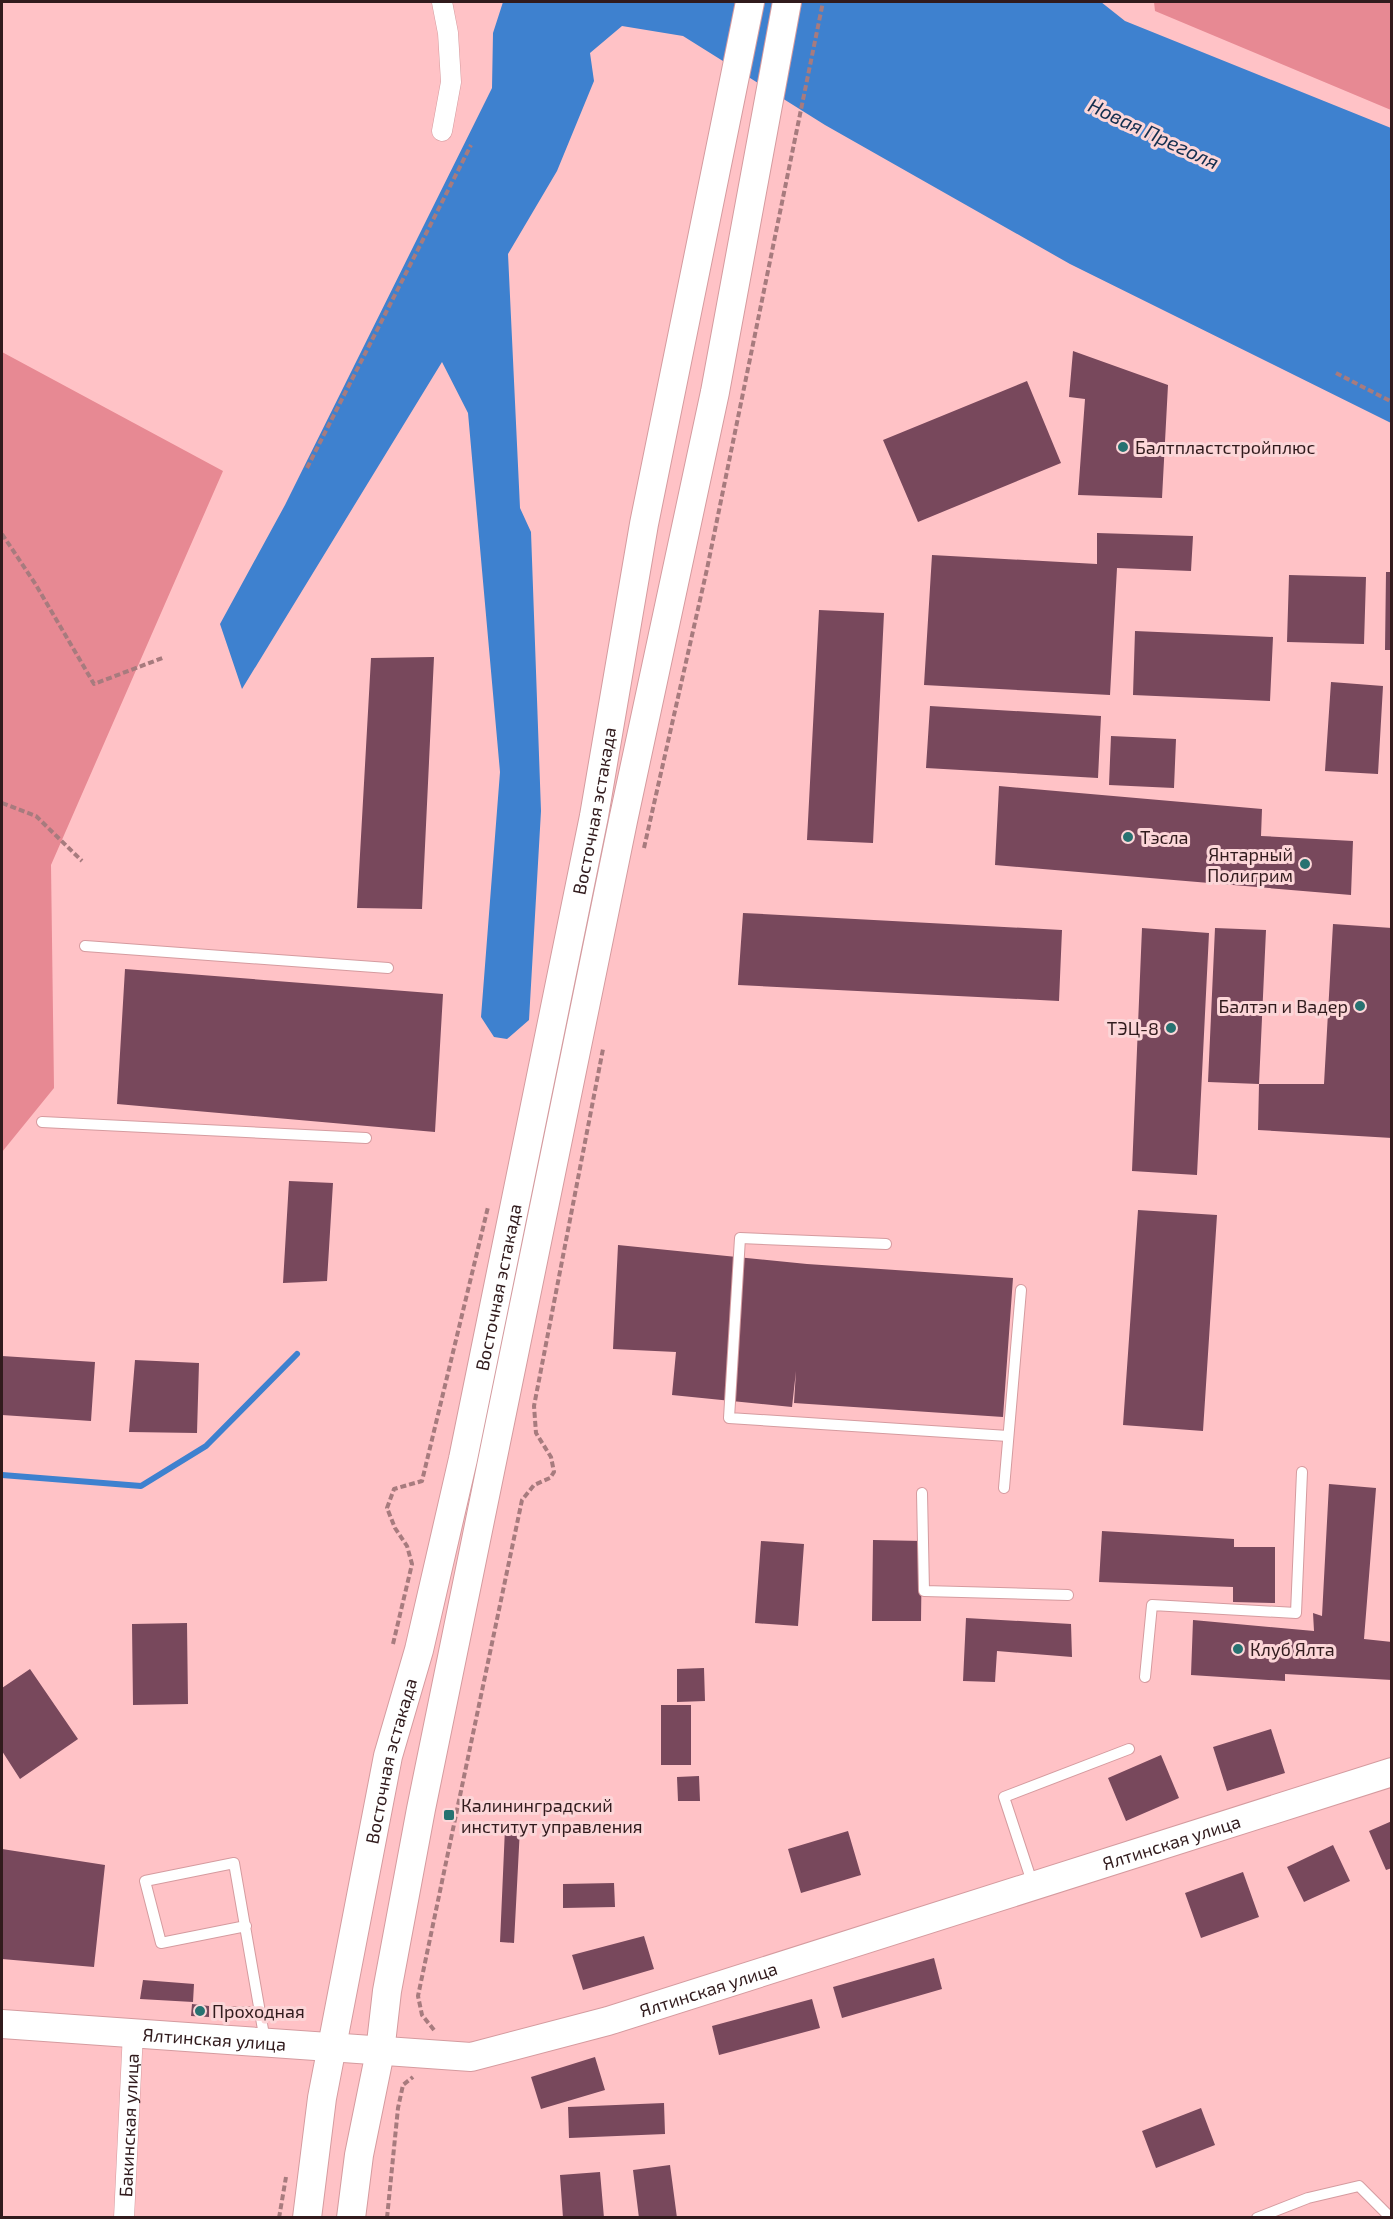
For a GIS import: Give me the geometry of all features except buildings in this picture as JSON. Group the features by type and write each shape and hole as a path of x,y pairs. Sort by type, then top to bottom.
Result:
{"main road":[{"name":"Восточная эстакада","path":"308,2217 322,2098 388,1756 419,1650 463,1459 594,816 644,524 750,2"},
{"name":"Восточная эстакада","path":"351,2217 359,2155 380,2052 387,1991 421,1809 616,855 687,532 787,2"},
{"name":"Ялтинская улица","path":"2,2024 471,2057 608,2020 1392,1772"}],"street":[{"path":"442,2 448,33 451,82 442,131"},
{"name":"Бакинская улица","path":"124,2217 134,2032"}],"lane":[{"path":"85,946 388,968"},
{"path":"42,1122 366,1138"},
{"path":"886,1244 740,1238 729,1418 1008,1436"},
{"path":"1004,1488 1021,1290"},
{"path":"1144,1677 1152,1605 1296,1613 1302,1472"},
{"path":"922,1493 924,1591 1068,1594"},
{"path":"1033,1885 1004,1797 1129,1749"},
{"path":"246,1926 161,1943 145,1881 234,1863 246,1926 265,2042"},
{"path":"217,2012 260,2012"},
{"path":"1257,2217 1308,2198 1359,2186 1391,2217"}],"path":[{"path":"642,857 707,569 823,2"},
{"path":"307,468 471,145"},
{"path":"1336,373 1392,402"},
{"path":"2,534 94,684 165,657"},
{"path":"2,803 36,816 82,861"},
{"path":"387,2217 398,2108 403,2085 414,2076 443,2066 446,2034 430,2029 422,2015 418,1996 522,1500 534,1485 550,1478 554,1472 551,1457 536,1433 534,1406 604,1043"},
{"path":"391,1653 412,1564 407,1546 395,1528 387,1508 394,1489 422,1481 489,1201"}],"shaded area":[{"path":"1154,2 1391,2 1391,110 1155,11"},
{"path":"2,352 223,471 51,865 54,1088 2,1152"}],"water":[{"name":"Новая Преголя","path":"503,2 1101,2 1125,21 1391,128 1391,423 1070,264 825,125 683,36 622,26 590,53 594,81 557,171 508,254 520,508 531,532 541,811 529,1020 507,1039 494,1037 481,1017 500,772 468,413 442,362 242,689 220,624 285,505 492,88 493,33"}],"waterway":[{"path":"2,1475 141,1486 206,1446 297,1354"}],"place":[{"name":"Балтпластстройплюс","path":"1123,447"},
{"name":"Тэсла","path":"1128,837"},
{"name":"Янтарный Полигрим","path":"1305,864"},
{"name":"Балтэп и Вадер","path":"1360,1006"},
{"name":"ТЭЦ-8","path":"1171,1028"},
{"name":"Клуб Ялта","path":"1238,1649"},
{"name":"Калининградский институт управления","path":"449,1815"},
{"name":"Проходная","path":"200,2011"}]}
